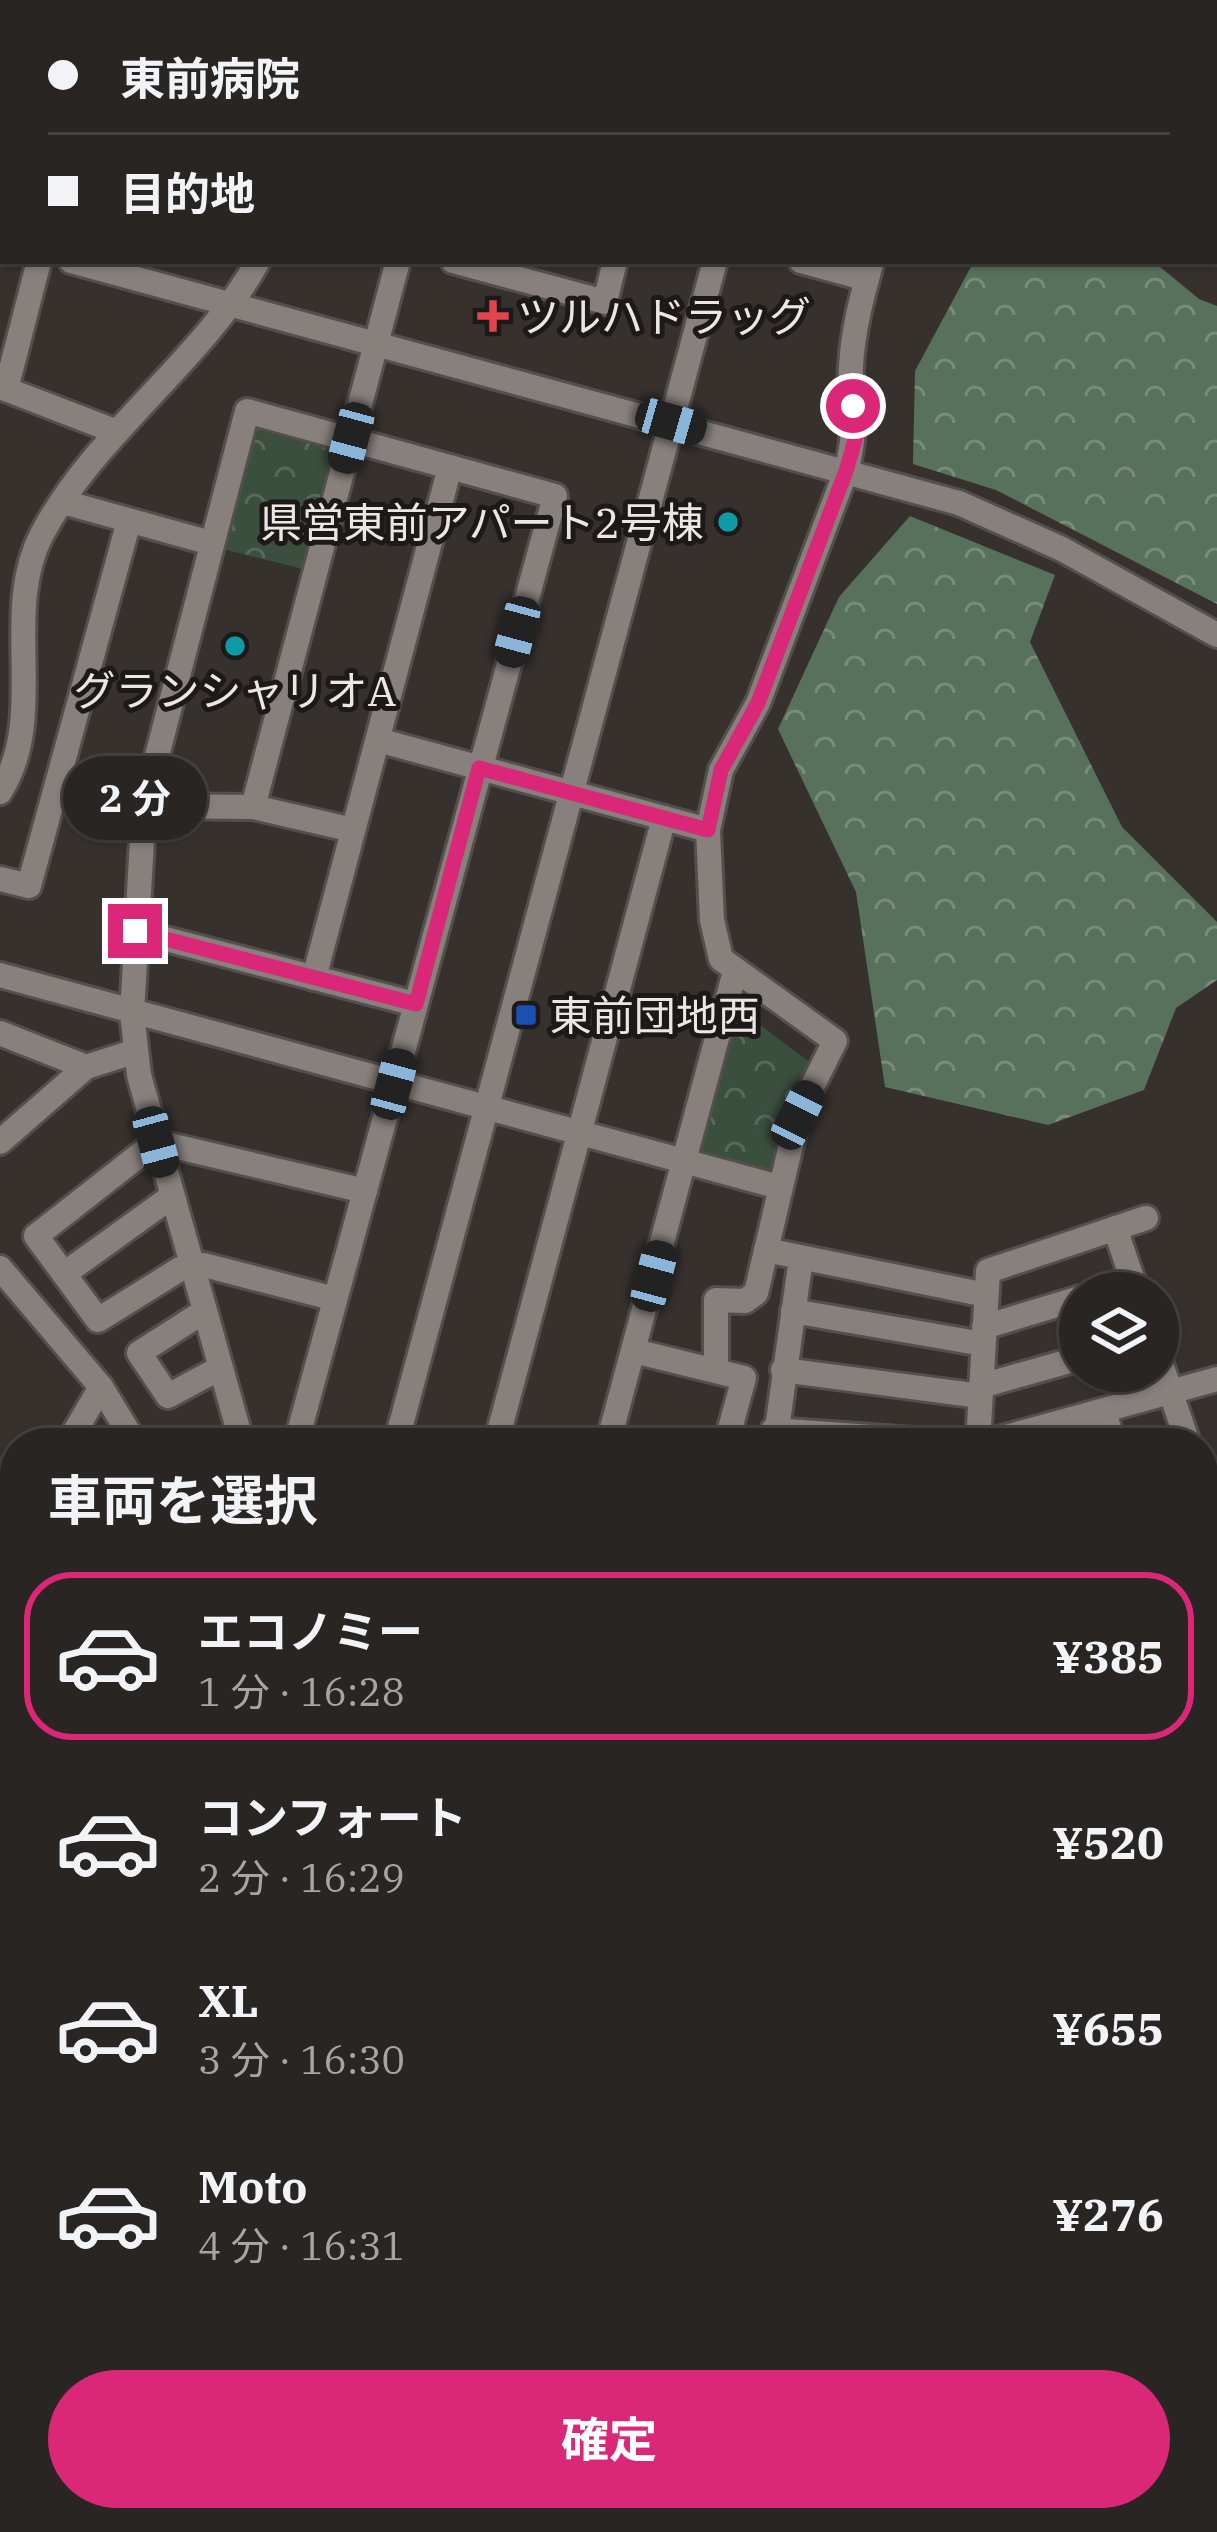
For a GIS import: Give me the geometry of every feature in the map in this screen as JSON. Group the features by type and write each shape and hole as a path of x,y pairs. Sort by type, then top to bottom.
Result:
{"street":[{"path":"38,264 3,388 116,432"},
{"path":"0,792 22,734 11,681 24,590 41,534 116,432 231,304 256,264"},
{"path":"253,807 397,264"},
{"path":"464,264 604,302 614,264"},
{"path":"401,1428 714,264"},
{"path":"716,1370 716,1300 746,1301 757,1293 798,1115 835,1041 721,959 712,920 708,830 721,770 758,703 857,433 851,365 869,270 824,264"},
{"path":"105,265 377,345 846,471 1003,520 1217,635"},
{"path":"238,1428 156,1142 134,1052 132,1013 144,806 247,411 555,496 300,1428"},
{"path":"314,978 450,467"},
{"path":"63,502 212,543"},
{"path":"0,879 29,886 129,520"},
{"path":"378,740 708,830"},
{"path":"144,806 253,807 353,830"},
{"path":"500,1428 664,818"},
{"path":"135,931 416,1004"},
{"path":"612,1428 735,971"},
{"path":"0,975 779,1186"},
{"path":"0,1033 86,1067"},
{"path":"0,1142 86,1067 134,1052"},
{"path":"156,1142 365,1191"},
{"path":"156,1142 36,1236 98,1321 190,1267 204,1265 335,1299"},
{"path":"64,1274 171,1197"},
{"path":"981,1428 988,1271 1146,1218"},
{"path":"1115,1228 1130,1272"},
{"path":"766,1250 986,1295"},
{"path":"775,1428 801,1258"},
{"path":"0,1268 101,1387 126,1428"},
{"path":"793,1311 984,1335 1059,1306"},
{"path":"203,1312 139,1353 168,1396 220,1368"},
{"path":"634,1352 744,1378 730,1428"},
{"path":"783,1370 981,1391 1059,1365"},
{"path":"1041,1428 1217,1379"},
{"path":"77,1428 101,1387"},
{"path":"1171,1392 1183,1428"},
{"path":"1106,1412 1109,1428"}],"green space":[{"path":"972,264 1157,264 1199,299 1217,306 1217,604 996,490 913,464 915,371"},
{"path":"261,423 336,443 339,454 307,570 219,548 252,426"},
{"path":"910,516 1055,575 1030,642 1122,827 1217,922 1217,980 1176,1008 1144,1090 1048,1125 885,1087 856,892 778,729 839,597"},
{"path":"736,1007 816,1067 780,1166 772,1172 700,1153"}],"place":[{"name":"ツルハドラッグ","path":"493,316"},
{"name":"県営東前アパート2号棟","path":"728,522"},
{"name":"グランシャリオA","path":"235,646"},
{"name":"東前団地西","path":"526,1015"}],"route":[{"path":"135,931 416,1004 479,768 708,830 721,770 758,703 846,471 857,433 853,406"}]}
